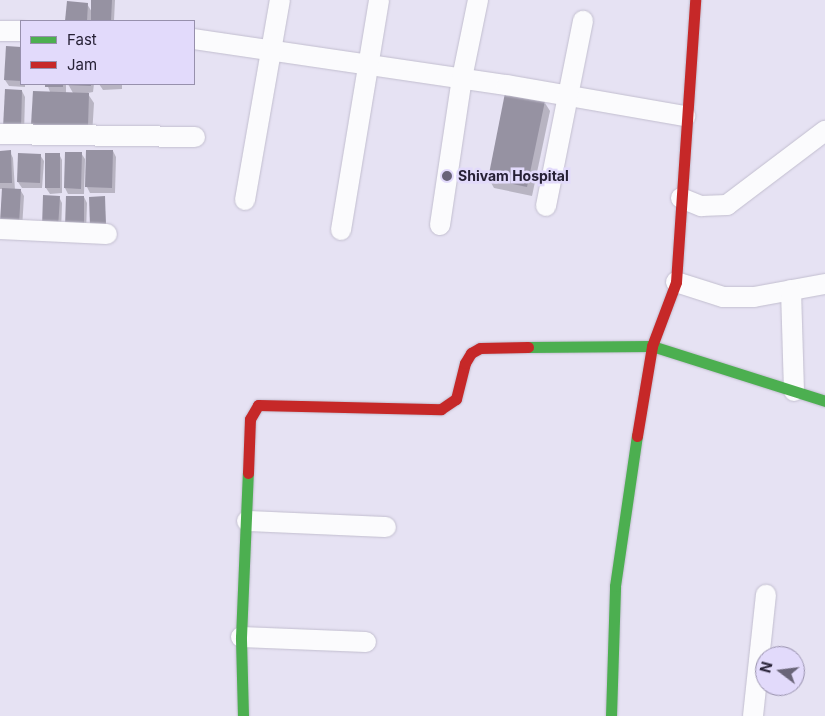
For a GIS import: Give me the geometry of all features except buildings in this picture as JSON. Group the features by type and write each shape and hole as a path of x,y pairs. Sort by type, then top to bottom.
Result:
{"street":[{"path":"245,200 280,0"},
{"path":"341,230 370,65 378,0"},
{"path":"440,225 462,78 478,0"},
{"path":"611,716 615,586 652,346 676,282 685,116 695,0"},
{"path":"546,206 583,21"},
{"path":"0,31 20,31"},
{"path":"195,39 462,78 685,116"},
{"path":"681,198 701,206 727,205 825,131"},
{"path":"0,134 195,137"},
{"path":"0,229 107,234"},
{"path":"676,282 723,297 754,297 825,284"},
{"path":"791,290 794,391"},
{"path":"243,716 241,637 250,420 258,405 441,409 450,406 456,399 465,363 471,353 480,348 652,346 825,401"},
{"path":"247,521 386,527"},
{"path":"754,716 766,595"},
{"path":"241,637 366,642"}],"traffic: fast":[{"path":"528,347 652,346 825,401"},
{"path":"611,716 615,586 637,436"},
{"path":"243,716 241,637 248,473"}],"traffic: jam":[{"path":"637,436 652,346 676,282 695,0"},
{"path":"248,473 250,419 258,405 441,409 456,399 465,363 471,353 480,348 528,347"}],"place":[{"name":"Shivam Hospital","path":"447,176"}]}
